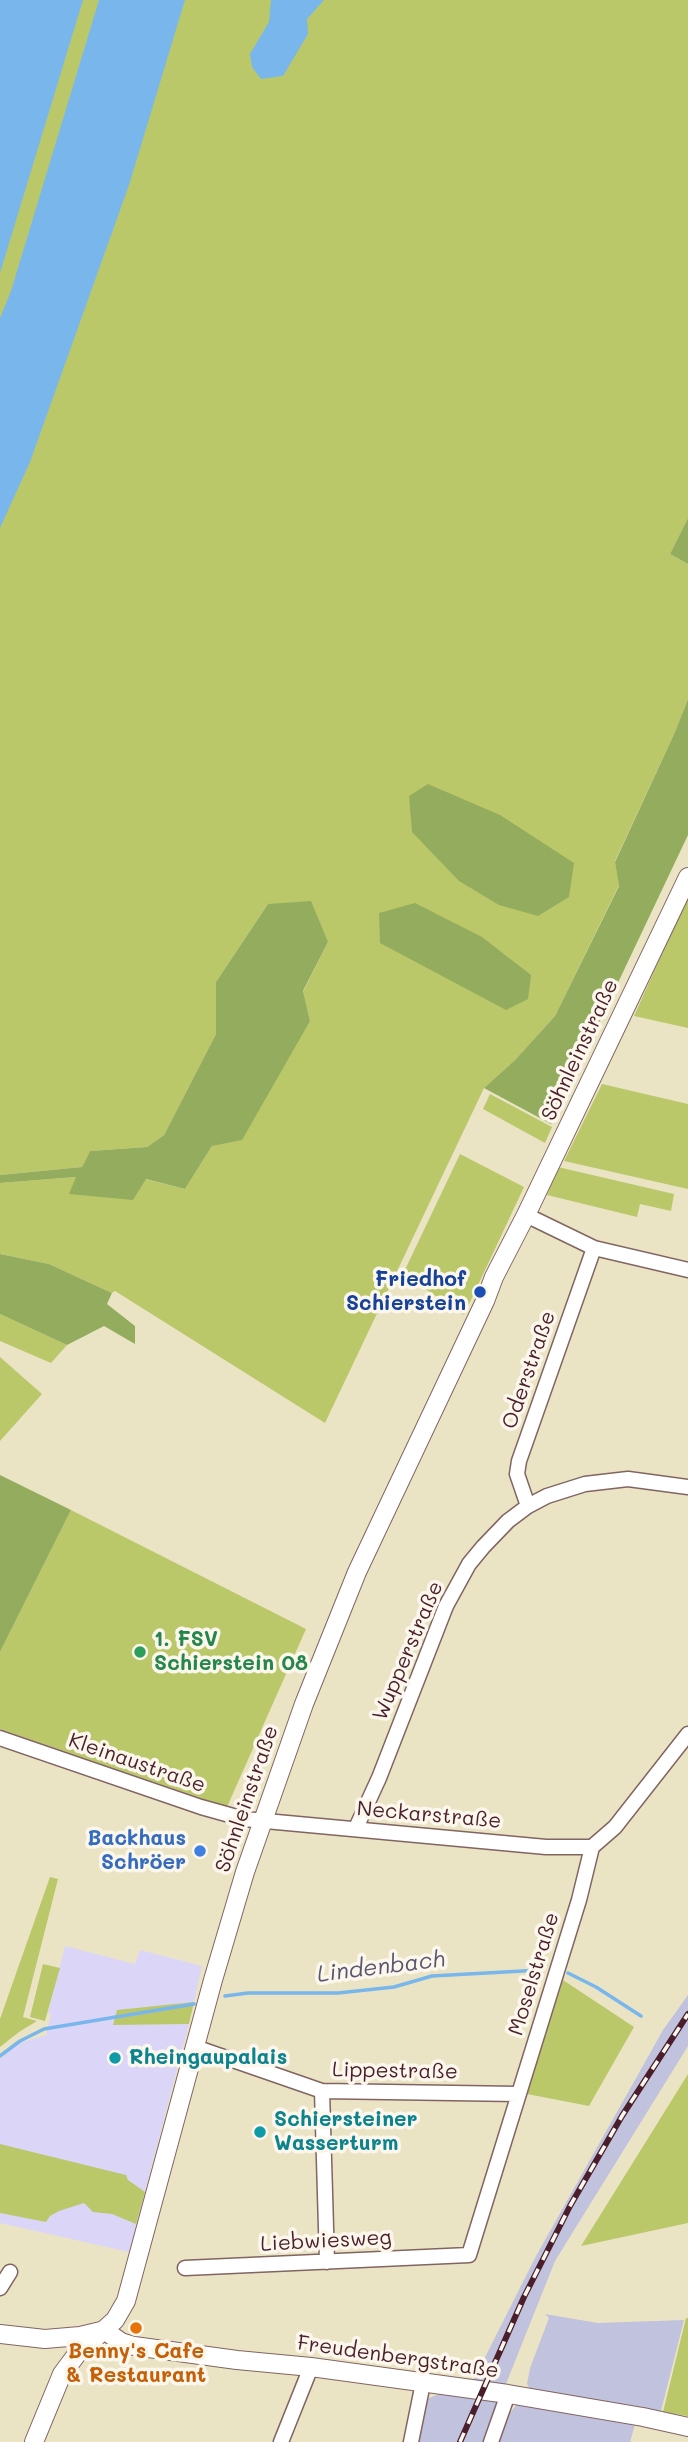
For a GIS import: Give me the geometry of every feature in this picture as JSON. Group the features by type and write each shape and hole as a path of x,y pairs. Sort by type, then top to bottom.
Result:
{"street":[{"name":"Söhnleinstraße","path":"34,2442 62,2374 77,2354 119,2315 128,2296 234,1907 323,1654 357,1572 688,877"},
{"path":"526,1215 594,1248 688,1270"},
{"name":"Oderstraße","path":"528,1506 517,1474 519,1461 594,1248"},
{"name":"Wupperstraße","path":"356,1828 379,1778 452,1594 469,1564 508,1521 547,1496 590,1483 628,1479 688,1488"},
{"path":"592,1847 615,1827 688,1734"},
{"name":"Kleinaustraße","path":"0,1738 216,1812 262,1822"},
{"name":"Neckarstraße","path":"262,1822 356,1828 546,1847 592,1847"},
{"name":"Moselstraße","path":"469,2255 579,1900 592,1847"},
{"name":"Lippestraße","path":"195,2047 322,2091 518,2094"},
{"path":"322,2091 327,2262"},
{"name":"Liebwiesweg","path":"185,2268 469,2255"},
{"path":"0,2288 10,2272"},
{"path":"0,2334 46,2339 80,2336 104,2330"},
{"name":"Freudenbergstraße","path":"104,2330 121,2342 134,2346 508,2394 688,2427"},
{"path":"46,2339 57,2352 62,2374"},
{"path":"281,2442 311,2367"},
{"path":"411,2442 423,2383"},
{"path":"491,2442 508,2394"}],"shaded area":[{"path":"65,1946 135,1964 140,1950 202,1966 194,2002 117,2011 114,2025 189,2024 129,2252 0,2223 0,2059 19,2043 46,2035 51,2014 48,2013"},
{"path":"688,1995 688,2046 555,2261 485,2442 417,2442 427,2399 439,2394 465,2397 536,2256 663,2030"},
{"path":"545,2314 598,2323 684,2320 661,2411 530,2389 527,2384 530,2368 549,2318"},
{"path":"517,2404 636,2421 630,2442 499,2442 510,2413"}],"green space":[{"path":"0,0 688,0 688,518 670,554 688,564 688,699 615,861 619,885 555,1016 515,1060 484,1088 325,1423 115,1291 112,1293 49,1264 0,1254 0,1183 77,1177 70,1194 145,1179 185,1189 212,1146 310,1021 303,992 328,942 268,904 216,982 216,1034 164,1135 147,1147 90,1151 82,1167 0,1175"},
{"path":"688,518 688,564 670,554"},
{"path":"688,699 688,835 551,1124 484,1088 515,1060 555,1016 619,886 615,862"},
{"path":"428,784 500,815 574,863 569,897 538,916 499,905 459,881 412,832 409,796"},
{"path":"688,896 688,1028 634,1016"},
{"path":"311,901 328,942 303,991 310,1021 242,1140 212,1146 185,1189 146,1179 133,1200 69,1194 76,1177 0,1183 0,1175 82,1167 90,1151 147,1147 164,1135 216,1034 216,982 268,904"},
{"path":"415,903 482,937 531,975 528,999 506,1010 380,943 379,913"},
{"path":"602,1084 688,1104 688,1189 564,1161"},
{"path":"490,1094 552,1127 545,1143 483,1109"},
{"path":"460,1154 524,1187 464,1315 403,1274"},
{"path":"558,1167 674,1194 671,1211 640,1204 637,1217 547,1195"},
{"path":"0,1254 49,1264 112,1293 107,1304 135,1326 135,1344 104,1326 67,1345 0,1314"},
{"path":"0,1314 67,1345 51,1363 0,1341"},
{"path":"0,1357 42,1394 0,1441"},
{"path":"0,1475 71,1510 0,1652"},
{"path":"71,1510 306,1629 227,1807 0,1729 0,1652"},
{"path":"50,1877 58,1879 23,2017 37,2021 0,2047 0,2019"},
{"path":"43,1964 60,1968 45,2021 30,2017"},
{"path":"563,1980 634,2027 589,2106 527,2094"},
{"path":"194,2002 189,2024 113,2025 117,2010"},
{"path":"688,2074 688,2223 581,2246"},
{"path":"0,2144 126,2175 128,2180 145,2192 136,2224 112,2214 93,2212 84,2203 59,2211 46,2222 0,2213"},
{"path":"688,2318 688,2416 663,2412"}],"water":[{"path":"0,0 83,0 0,273"},
{"path":"99,0 185,0 129,185 30,462 0,528 0,318 11,291"},
{"path":"271,0 324,0 307,19 308,34 283,76 261,79 252,67 250,54 269,22"}],"waterway":[{"name":"Lindenbach","path":"225,1996 248,1993 338,1993 394,1987 432,1976 541,1970"},
{"name":"Lindenbach","path":"568,1973 596,1987 641,2016"},
{"name":"Lindenbach","path":"0,2056 20,2041 44,2029 194,2004"}],"railway":[{"path":"460,2442 524,2297 570,2206 622,2116 688,2014"}],"place":[{"name":"Friedhof Schierstein","path":"480,1292"},
{"name":"1. FSV Schierstein 08","path":"140,1652"},
{"name":"Backhaus Schröer","path":"200,1851"},
{"name":"Rheingaupalais","path":"115,2058"},
{"name":"Schiersteiner Wasserturm","path":"260,2132"},
{"name":"Benny's Cafe & Restaurant","path":"136,2328"}]}
